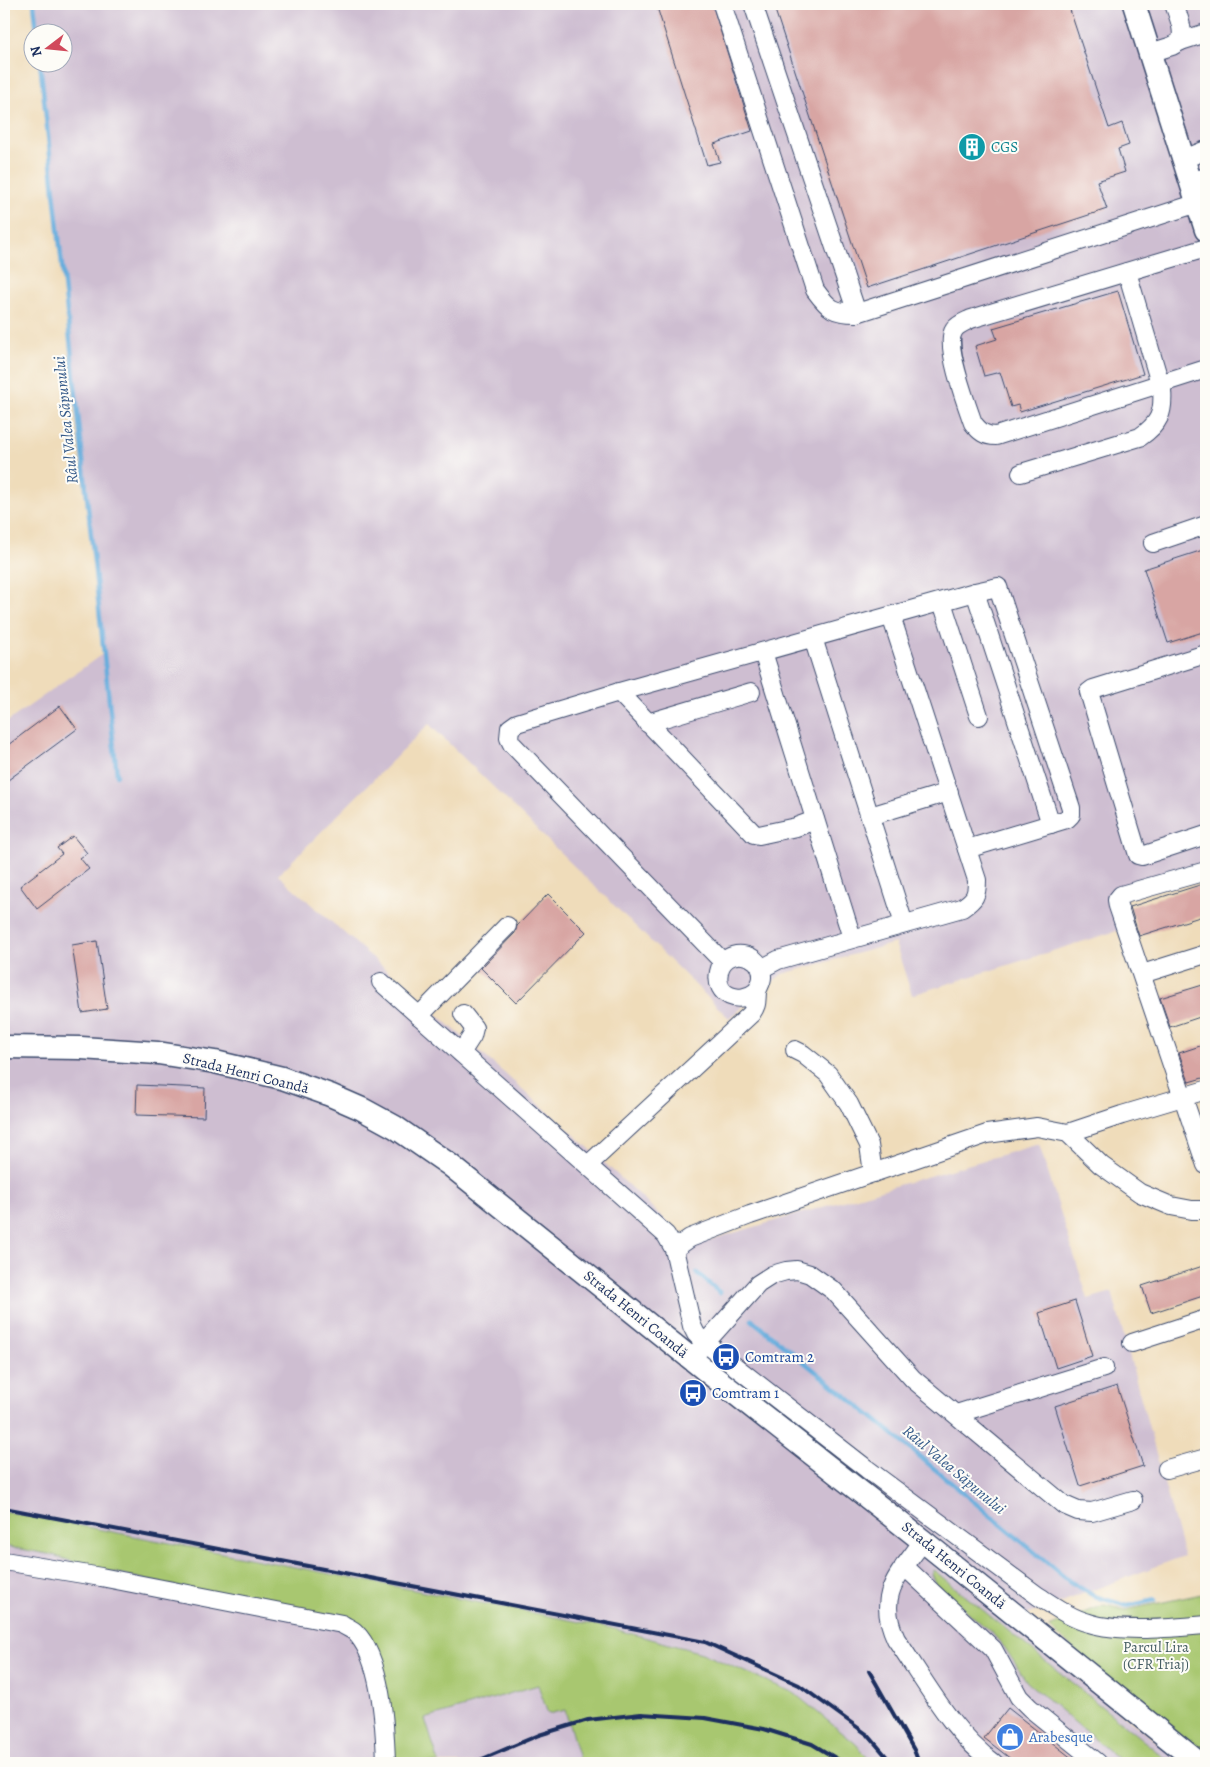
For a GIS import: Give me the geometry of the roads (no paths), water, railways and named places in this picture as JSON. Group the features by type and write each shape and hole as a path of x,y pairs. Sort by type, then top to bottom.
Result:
{"main road":[{"path":"1134,4 1184,159 1198,187 1206,230"},
{"name":"Strada Henri Coandă","path":"4,1047 107,1050 158,1053 186,1057 282,1078 330,1095 362,1109 395,1127 450,1165 698,1351 923,1541 1198,1761"}],"street":[{"path":"722,4 815,290 826,305 840,313 857,313 1198,187"},
{"path":"753,4 857,313"},
{"path":"1174,4 1181,25 1181,41"},
{"path":"1150,53 1206,33"},
{"path":"1184,159 1206,150"},
{"path":"1206,248 971,319 960,324 954,330 951,339 952,353 973,424 980,432 987,436 996,436 1206,369"},
{"path":"1021,473 1140,436 1151,429 1159,419 1163,404 1160,384 1127,272"},
{"path":"1153,543 1206,525"},
{"path":"723,962 512,744 509,738 510,728 517,723 619,692 998,587 1071,808 1071,815 1067,819 967,849"},
{"path":"975,592 1051,824"},
{"path":"942,602 979,716"},
{"path":"761,969 769,963 778,960 962,908 973,900 977,891 977,880 891,616"},
{"path":"814,638 904,924"},
{"path":"763,652 852,938"},
{"path":"1206,654 1093,689 1089,692 1138,855 1142,856 1206,835"},
{"path":"619,692 754,834 759,835 796,827 815,820"},
{"path":"647,723 751,692"},
{"path":"870,816 949,792"},
{"path":"1206,871 1121,896 1117,900 1206,1164"},
{"path":"419,1016 507,926"},
{"path":"736,954 744,954 751,957 761,969 761,984 751,996 736,998 723,991 719,984 719,969 723,962 736,954"},
{"path":"1142,974 1206,954"},
{"path":"382,982 655,1223 666,1235 674,1249 692,1326 696,1334 698,1351 866,1469 1038,1596 1067,1614 1090,1624 1118,1628 1206,1625"},
{"path":"588,1165 752,1014 758,999 757,990"},
{"path":"461,1053 472,1036 474,1028 463,1014"},
{"path":"794,1050 803,1054 828,1074 849,1104 869,1145 873,1173"},
{"path":"674,1249 690,1238 750,1215 987,1134 1037,1127 1068,1133 1122,1114 1206,1090"},
{"path":"1068,1133 1101,1165 1140,1194 1171,1206 1192,1210 1206,1210"},
{"path":"698,1351 758,1284 772,1275 786,1271 797,1270 810,1274 834,1291 844,1301 892,1358 913,1379 1064,1505 1078,1512 1092,1512 1133,1500"},
{"path":"1132,1343 1206,1319"},
{"path":"956,1414 1104,1368"},
{"path":"1167,1469 1206,1458"},
{"path":"923,1541 892,1584 888,1598 888,1615 892,1629 896,1639 956,1726 976,1749 994,1763"},
{"path":"4,1561 342,1624 355,1632 366,1649 374,1669 381,1693 385,1724 386,1763"},
{"path":"904,1566 993,1649 1019,1697 1098,1763"}],"waterway":[{"name":"Râul Valea Săpunului","path":"34,4 36,22"},
{"name":"Râul Valea Săpunului","path":"41,72 117,775"},
{"name":"Râul Valea Săpunului","path":"697,1273 720,1293"},
{"name":"Râul Valea Săpunului","path":"752,1320 1069,1581 1094,1596 1127,1606 1155,1600"}],"railway":[{"path":"4,1508 705,1642 799,1685 868,1735 892,1763"},
{"path":"869,1671 914,1750 919,1763"},
{"path":"473,1763 539,1735 588,1720 641,1714 705,1718 764,1729 812,1744 844,1763"}],"place":[{"name":"CGS","path":"972,147"},
{"name":"Comtram 2","path":"726,1357"},
{"name":"Comtram 1","path":"693,1393"},
{"name":"Arabesque","path":"1010,1737"}],"park label":[{"name":"Parcul Lira (CFR Triaj)","path":"1156,1656"}]}
